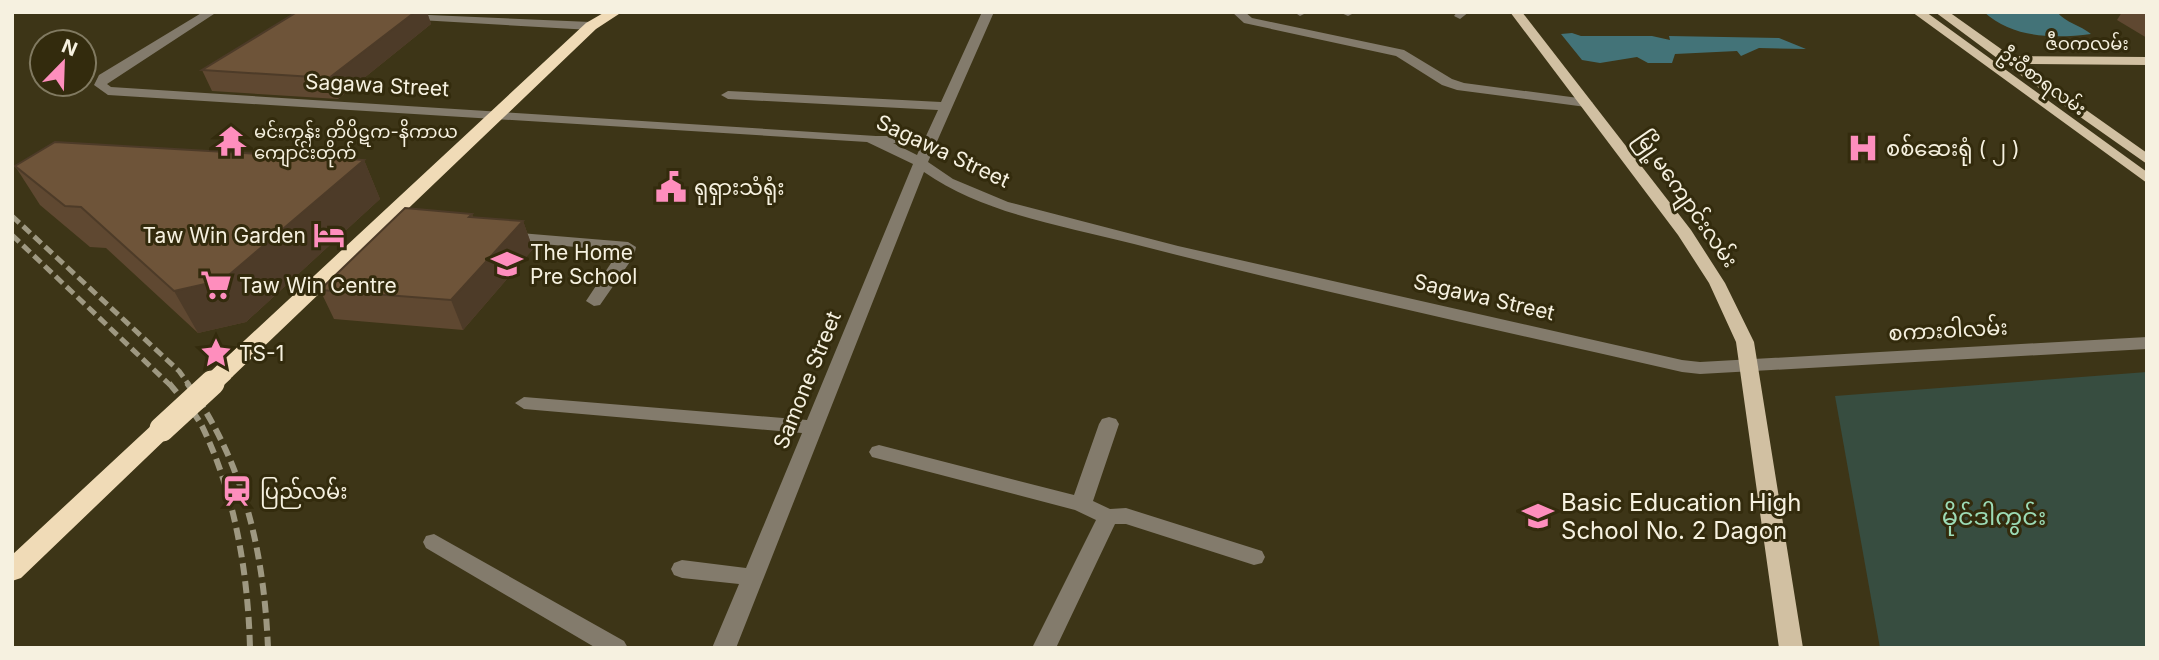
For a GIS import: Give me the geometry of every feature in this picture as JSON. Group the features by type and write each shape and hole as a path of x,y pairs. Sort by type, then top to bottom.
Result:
{"highway":[{"path":"12,571 381,227 594,19 615,12"}],"main road":[{"name":"မြို့မကျောင်းလမ်း","path":"1516,12 1678,223 1717,283 1745,342 1751,364 1791,648"},
{"path":"1919,12 1941,13"},
{"name":"ဦးဝီစာရလမ်း","path":"1919,12 2147,179"},
{"name":"ဦးဝီစာရလမ်း","path":"1941,13 2147,160"},
{"name":"ဇီဝကလမ်း","path":"1984,61 2147,61"},
{"path":"2079,130 2103,130"}],"street":[{"name":"Sagawa Street","path":"211,12 104,78 100,85 108,90 870,138 921,162 948,182 1003,205 1176,250 1682,366 1700,368 1751,364"},
{"name":"Samone Street","path":"724,648 932,135 988,12"},
{"path":"1238,12 1248,21 1400,53 1447,82 1462,87 1586,103"},
{"path":"397,16 594,19"},
{"path":"728,95 946,106"},
{"path":"870,138 932,135"},
{"path":"381,227 407,229"},
{"path":"489,236 628,247 626,256 594,301"},
{"name":"စကားဝါလမ်း","path":"1751,364 2147,343"},
{"path":"524,403 812,428"},
{"path":"1081,504 1109,424"},
{"path":"879,452 1081,504 1108,517 1126,516 1254,557"},
{"path":"1044,648 1108,517"},
{"path":"434,542 616,648"},
{"path":"682,569 751,577"}],"green space":[{"name":"မိုင်ဒါကွင်း","path":"2147,372 2147,648 1880,648 1835,396"}],"water":[{"path":"1984,12 2057,12 2091,34 2034,35 2007,27"},
{"path":"1561,34 1581,36 1652,36 1670,40 1669,36 1779,38 1806,49 1759,48 1741,56 1737,51 1675,54 1672,63 1648,63 1637,57 1600,63 1582,60"}],"building":[{"path":"297,12 415,12 329,78 202,70"},
{"path":"55,142 364,160 223,280 174,291 81,207 65,206 15,166"},
{"path":"405,208 523,221 451,300 320,290"}],"railway":[{"path":"12,216 179,371 189,385"},
{"path":"12,235 170,385"},
{"path":"169,383 202,426 223,479 243,563 250,648"},
{"path":"187,383 207,413 237,476 256,543 262,577 268,648"}],"place":[{"name":"မင်းကွန်း တိပိဋက-နိကာယ ကျောင်းတိုက်","path":"231,141"},
{"name":"စစ်ဆေးရုံ ( ၂ )","path":"1863,148"},
{"name":"ရုရှားသံရုံး","path":"671,187"},
{"name":"Taw Win Garden","path":"329,235"},
{"name":"The Home Pre School","path":"507,264"},
{"name":"Taw Win Centre","path":"216,285"},
{"name":"TS-1","path":"216,353"},
{"name":"ပြည်လမ်း","path":"237,491"},
{"name":"Basic Education High School No. 2 Dagon","path":"1538,516"}]}
